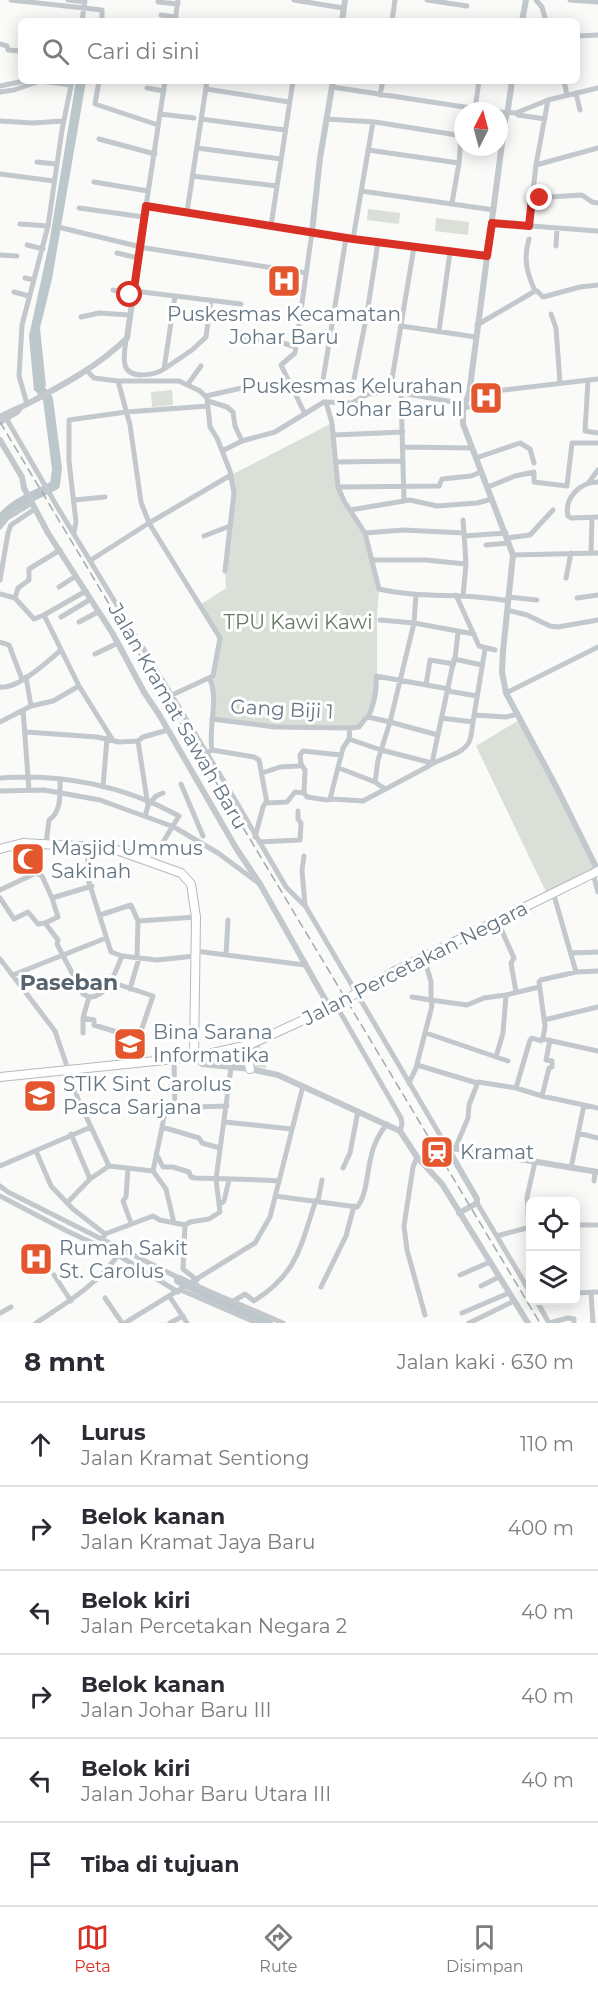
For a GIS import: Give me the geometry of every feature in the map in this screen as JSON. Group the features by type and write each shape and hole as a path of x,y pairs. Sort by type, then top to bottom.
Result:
{"main road":[{"path":"0,849 23,843 111,848 181,873 189,880 196,917 194,1057"},
{"name":"Jalan Percetakan Negara","path":"0,1077 194,1057 249,1045 333,1007 393,972 596,871"},
{"path":"249,1045 247,1055 250,1069"}],"street":[{"path":"11,0 85,5"},
{"path":"68,0 101,10 102,18"},
{"path":"296,0 331,3 343,8"},
{"path":"342,18 345,0"},
{"path":"392,18 395,0"},
{"path":"427,0 467,6"},
{"path":"523,18 526,0"},
{"path":"536,0 542,7 545,18"},
{"path":"570,0 598,2"},
{"path":"158,2 178,2 175,18"},
{"path":"161,15 172,18"},
{"path":"580,36 598,35"},
{"path":"0,44 7,46 7,50 18,51"},
{"path":"0,86 18,83"},
{"path":"0,92 14,90 22,84"},
{"path":"27,404 19,376 22,325 48,226 56,164 71,84"},
{"path":"98,84 95,105 159,124"},
{"path":"165,84 138,258 129,335 126,340 86,370 41,397 2,416 45,482 286,887 306,908 526,1284"},
{"path":"187,212 197,148 198,118 207,84"},
{"path":"271,226 292,84"},
{"path":"305,414 281,364 296,349 332,84 380,95 454,106"},
{"path":"380,95 382,84"},
{"path":"476,102 479,84"},
{"path":"508,107 512,84"},
{"path":"565,84 567,95"},
{"path":"147,88 164,91"},
{"path":"508,113 516,113 548,100 598,88"},
{"path":"206,89 290,102"},
{"path":"576,93 580,110"},
{"path":"529,226 536,165 548,100"},
{"path":"516,113 545,118"},
{"path":"160,114 285,130"},
{"path":"326,119 373,122 454,135"},
{"path":"0,121 63,122"},
{"path":"323,380 373,122"},
{"path":"99,139 155,154"},
{"path":"197,148 281,159"},
{"path":"536,165 598,148"},
{"path":"368,150 459,164"},
{"path":"452,203 460,156"},
{"path":"500,156 469,394 464,406 463,424 468,448 476,458 513,555 502,672 506,693 596,871 598,892"},
{"path":"37,162 56,164"},
{"path":"0,174 54,181"},
{"path":"192,176 277,186"},
{"path":"94,182 148,192"},
{"path":"361,191 494,210"},
{"path":"532,198 582,195 598,203"},
{"path":"146,206 312,231 350,239 487,256"},
{"path":"79,208 144,217"},
{"path":"492,223 598,231"},
{"path":"20,224 48,226"},
{"path":"62,228 140,246 306,273"},
{"path":"556,246 557,228"},
{"path":"529,239 525,255 526,265 536,291 543,297 580,287 598,285"},
{"path":"351,394 368,314 378,242"},
{"path":"27,245 43,249"},
{"path":"390,391 414,247"},
{"path":"439,331 450,252"},
{"path":"117,253 138,258"},
{"path":"0,255 17,256"},
{"path":"25,278 34,280"},
{"path":"113,290 133,294 175,296 241,304"},
{"path":"477,326 536,291"},
{"path":"14,292 29,296"},
{"path":"164,369 175,296"},
{"path":"126,340 124,359 128,371 151,375 164,369 206,338 211,300"},
{"path":"81,317 99,313 130,315"},
{"path":"551,314 556,328 560,383"},
{"path":"401,326 476,337"},
{"path":"241,334 249,342 266,338 296,349"},
{"path":"188,384 201,366"},
{"path":"86,370 94,378 160,383 174,381 188,384 207,401 219,404 233,412 235,426 242,441"},
{"path":"469,394 598,379"},
{"path":"118,381 130,425 141,502 149,523 221,641 214,674 210,679 172,695"},
{"path":"588,381 585,431 598,434"},
{"path":"74,532 76,522 68,422 71,419 207,401 255,385"},
{"path":"222,451 242,441 275,432 326,402 352,403 368,394 390,391 451,400 464,406 498,402"},
{"path":"401,394 404,501"},
{"path":"207,401 210,428 231,475 234,506 225,571"},
{"path":"326,402 334,435 338,487 365,533 379,589 416,594 537,600"},
{"path":"334,435 403,432"},
{"name":"Jalan Kramat Sawah Baru","path":"0,440 22,477 27,494 48,533 118,643 236,849 260,884 305,965 333,1007"},
{"path":"476,458 520,443 530,449 534,463"},
{"path":"488,487 515,476 534,472 534,482 567,486 572,443 598,443"},
{"path":"403,447 468,448"},
{"path":"336,462 403,461"},
{"path":"513,555 595,553 595,518 571,518 567,512 572,495 589,482 598,470"},
{"path":"338,487 439,486 444,478 481,473"},
{"path":"91,560 231,475"},
{"path":"589,482 598,482"},
{"path":"74,500 105,497"},
{"path":"350,510 404,501 417,501 436,506 477,503 492,499"},
{"path":"0,527 7,518 31,502"},
{"path":"0,580 11,525 35,509"},
{"path":"486,545 507,538 530,535 553,510"},
{"path":"463,520 466,564 463,596"},
{"path":"204,536 230,526"},
{"path":"365,533 403,530 507,538"},
{"path":"15,598 18,588 29,580 29,569 60,550"},
{"path":"566,578 571,553"},
{"path":"372,560 426,560 466,564"},
{"path":"59,587 76,576"},
{"path":"0,594 15,598 33,619 45,615 86,591"},
{"path":"375,782 414,623 416,594"},
{"path":"456,595 479,646 495,650"},
{"path":"577,598 598,595"},
{"path":"62,617 91,599"},
{"path":"507,610 558,627 598,620"},
{"path":"79,622 98,612"},
{"path":"45,615 60,651 110,739 103,787"},
{"path":"380,620 414,623 474,634"},
{"path":"432,763 454,662 458,632"},
{"path":"0,642 9,645 24,678 31,706"},
{"path":"95,654 118,643"},
{"path":"506,693 598,647"},
{"path":"266,802 287,802 295,792 304,793 307,797 327,800 363,801 466,746 470,740 485,649"},
{"path":"0,687 7,687 24,678 60,651"},
{"path":"426,685 430,660 482,665"},
{"path":"330,799 341,755 349,739 350,728 360,727 368,717 377,692 376,676 477,696"},
{"path":"210,679 214,694 212,750"},
{"path":"0,722 31,706 53,701 79,686"},
{"path":"23,710 29,790"},
{"path":"474,715 506,717 518,714"},
{"path":"368,717 438,735"},
{"path":"441,718 473,722"},
{"name":"Gang Biji 1","path":"212,719 275,727 350,728"},
{"path":"26,732 110,739 119,742 138,741 168,730"},
{"path":"349,739 432,763"},
{"path":"138,741 148,802 145,816"},
{"path":"206,753 212,750 255,757 260,761 266,802 257,840"},
{"path":"304,793 305,770 301,764 300,754 303,751 341,755"},
{"path":"262,773 301,764"},
{"path":"339,768 375,782 385,789"},
{"path":"0,778 60,779 103,787 148,802 179,816 150,863"},
{"path":"46,844 49,820 55,815 60,792 60,779"},
{"path":"181,784 207,848"},
{"path":"0,791 60,792 100,800 145,816 174,827 218,853 260,884"},
{"path":"148,802 163,793"},
{"path":"257,840 300,840 301,823 297,811"},
{"path":"196,840 202,836"},
{"path":"88,847 87,870 111,952 122,956 157,960 195,954 226,955 305,965"},
{"path":"304,856 302,870 306,908"},
{"path":"0,890 38,873 42,876 52,898 58,918 38,924 28,912 14,919 0,898"},
{"path":"52,898 92,886"},
{"path":"553,892 576,972"},
{"path":"100,915 130,904 138,921 138,958 130,989"},
{"path":"138,921 196,917"},
{"path":"226,955 228,920"},
{"path":"497,920 514,958 511,963 516,992"},
{"path":"45,923 58,940 57,944 83,994 89,997 99,995 111,982 122,956"},
{"path":"13,975 106,938"},
{"path":"571,953 598,952"},
{"path":"409,1083 417,1065 432,1013 430,982 424,957"},
{"path":"0,959 55,1031 67,1069 109,1166"},
{"path":"516,1088 530,1040 532,1038 541,1041 543,1037 544,1020 539,982 576,972 598,972"},
{"path":"111,982 153,996 141,1031 141,1062"},
{"path":"412,997 467,1005 484,998 539,987"},
{"path":"496,1057 503,1034 506,995"},
{"path":"83,1033 83,1018 89,997"},
{"path":"333,1007 401,1118 400,1131"},
{"path":"544,1020 598,1007"},
{"path":"83,1018 94,1020 94,1025 140,1039"},
{"path":"426,1033 508,1061"},
{"path":"543,1037 598,1051"},
{"path":"542,1096 549,1068 552,1066 552,1061 546,1060 550,1040"},
{"path":"194,1057 201,1064 250,1069 278,1075 400,1131 417,1157 438,1178 527,1323"},
{"path":"174,1059 175,1109"},
{"path":"417,1065 477,1083 516,1088 598,1108"},
{"path":"104,1236 131,1223 153,1216 160,1220 186,1225 190,1222 209,1219 220,1212 216,1179 231,1068"},
{"path":"455,1149 468,1118 469,1105 477,1083"},
{"path":"105,1298 127,1322 255,1243 266,1227 303,1086"},
{"path":"571,1168 584,1105"},
{"path":"153,1171 166,1108 227,1106"},
{"path":"343,1168 350,1153 358,1111"},
{"path":"225,1122 291,1130"},
{"path":"275,1196 354,1206 360,1204 371,1154 387,1124"},
{"path":"0,1166 91,1127"},
{"path":"162,1127 199,1138 202,1143 220,1148"},
{"path":"578,1133 598,1138"},
{"path":"71,1134 90,1179"},
{"path":"447,1147 597,1172 594,1181"},
{"path":"36,1151 51,1186 104,1236"},
{"path":"157,1155 164,1168 173,1167 189,1172 192,1178 229,1180 246,1178 279,1181"},
{"path":"417,1157 413,1167 404,1226 407,1250 425,1315"},
{"path":"527,1197 535,1162"},
{"path":"67,1203 90,1179 109,1166 153,1171 166,1189 174,1223"},
{"path":"128,1168 126,1197 123,1201 131,1223"},
{"path":"219,1205 224,1202 229,1180"},
{"path":"232,1302 245,1294 254,1301 282,1279 297,1256 322,1180"},
{"path":"0,1186 62,1220 104,1236 246,1321 257,1323"},
{"path":"0,1196 67,1232 118,1255 188,1286 199,1287 283,1323"},
{"path":"459,1213 477,1203"},
{"path":"321,1287 346,1236 354,1206"},
{"path":"186,1225 183,1269 188,1286"},
{"path":"580,1225 598,1226"},
{"path":"497,1236 526,1228"},
{"path":"36,1323 70,1301 103,1275 118,1255"},
{"path":"460,1275 490,1262"},
{"path":"54,1275 70,1301"},
{"path":"481,1286 500,1277"},
{"path":"462,1313 509,1293"},
{"path":"593,1323 595,1293"},
{"path":"170,1296 188,1323"},
{"path":"469,1323 514,1301"},
{"path":"539,1305 549,1323 568,1318 574,1319 574,1323"},
{"path":"0,1314 10,1307"},
{"path":"170,1323 183,1316"}],"green space":[{"path":"368,209 400,213 399,224 367,220"},
{"path":"436,218 469,222 468,235 435,231"},
{"path":"172,390 173,405 152,407 151,392"},
{"name":"TPU Kawi Kawi","path":"332,423 338,487 364,530 379,589 377,692 374,706 359,727 275,727 212,719 210,679 221,641 200,605 226,588 225,568 234,505 231,475"},
{"path":"521,719 598,871 548,896 476,746"},
{"path":"259,1044 265,1058 266,1068 215,1064 213,1055"}],"shaded area":[{"path":"76,84 85,84 52,279 40,328 46,386 34,391 29,336 49,244"}],"waterway":[{"path":"0,521 17,504 55,485 57,469 48,399 40,389 39,376"},
{"path":"179,1280 268,1323"}],"railway":[{"path":"0,422 540,1323"}],"place":[{"name":"Puskesmas Kecamatan Johar Baru","path":"284,281"},
{"name":"Puskesmas Kelurahan Johar Baru II","path":"486,398"},
{"name":"Masjid Ummus Sakinah","path":"28,859"},
{"name":"Bina Sarana Informatika","path":"130,1044"},
{"name":"STIK Sint Carolus Pasca Sarjana","path":"40,1096"},
{"name":"Kramat","path":"437,1152"},
{"name":"Rumah Sakit St. Carolus","path":"36,1259"}],"district":[{"name":"Paseban","path":"69,982"}],"route":[{"path":"130,295 133,296 146,206 353,239 487,256 492,223 529,226 532,198 540,198"}]}
